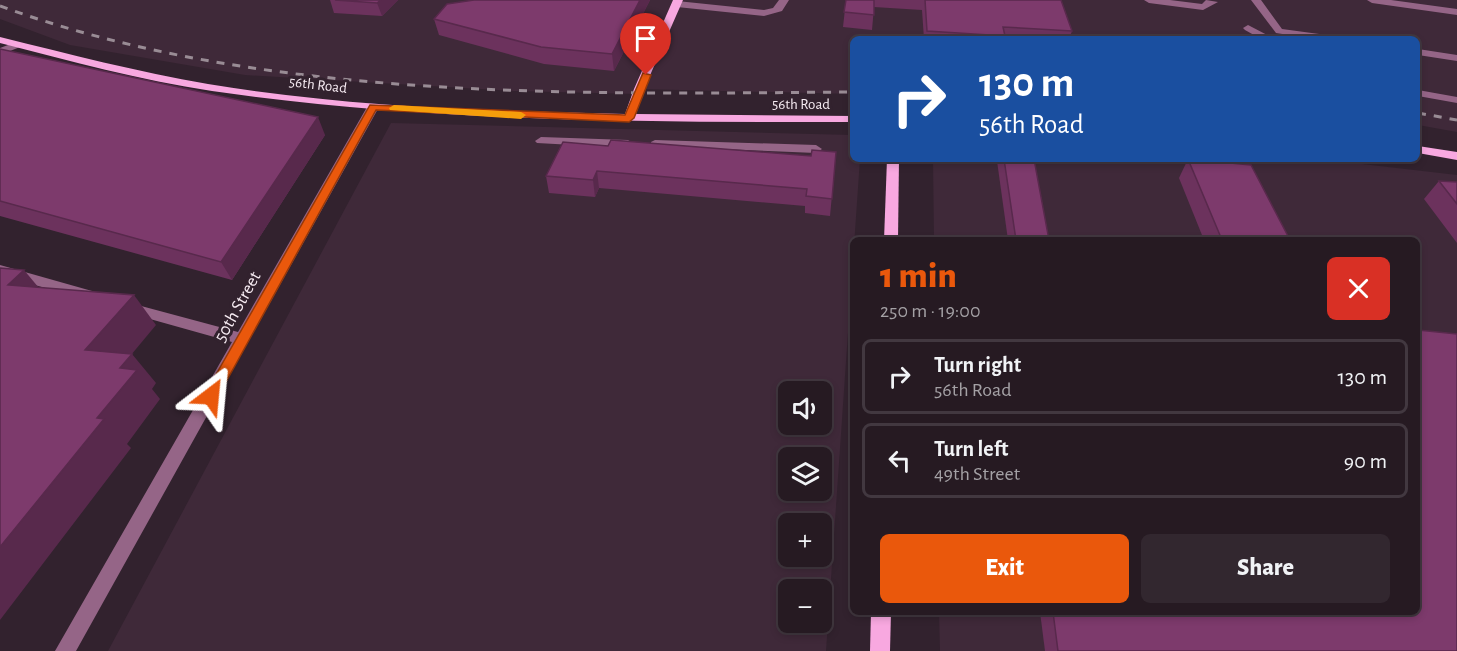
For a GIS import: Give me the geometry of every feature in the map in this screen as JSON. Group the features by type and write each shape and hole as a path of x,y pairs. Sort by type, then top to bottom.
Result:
{"main road":[{"path":"629,118 639,89 677,2"},
{"name":"56th Road","path":"0,40 58,58 191,84 373,107 629,118 850,119"},
{"path":"1420,150 1457,156"},
{"path":"891,237 893,162"},
{"path":"880,651 881,615"}],"street":[{"path":"677,2 764,13 776,12 781,8 784,0"},
{"path":"1149,0 1203,7 1212,2 1211,0"},
{"path":"1256,0 1279,31 1313,36"},
{"path":"1372,0 1457,12"},
{"path":"1248,28 1263,36"},
{"path":"0,52 16,45"},
{"path":"1420,52 1457,58"},
{"path":"1420,93 1457,100"},
{"name":"50th Street","path":"66,651 373,107"},
{"path":"541,141 816,149"},
{"path":"0,270 243,339"}],"shaded area":[{"path":"0,0 1457,0 1457,132 1420,125 1420,36 850,36 850,94 639,89 637,94 514,91 245,75 70,45 0,19"},
{"path":"391,123 850,135 850,162 860,162 855,237 850,237 850,304 832,564 832,513 778,513 778,567 832,567 831,579 778,579 778,633 827,633 826,651 108,651"},
{"path":"933,162 1345,162 1457,175 1457,651 940,651 939,615 1420,615 1420,237 934,237"}],"building":[{"path":"335,0 381,0 377,3"},
{"path":"474,0 640,0 612,54 541,47 434,19 447,4"},
{"path":"846,0 874,0 874,15 844,12"},
{"path":"925,0 1061,0 1072,31 1003,27 1005,36 927,31"},
{"path":"0,49 318,117 221,262 0,201"},
{"path":"611,140 811,156 812,150 836,152 832,199 806,196 807,189 597,171 593,180 546,176 563,142 608,146"},
{"path":"1004,162 1035,162 1048,237 1016,237"},
{"path":"1189,162 1251,165 1288,237 1221,237"},
{"path":"1439,181 1457,182 1457,204"},
{"path":"0,268 24,270 8,285 134,295 85,350 132,354 120,368 137,370 97,418 104,419 0,547"},
{"path":"1420,330 1457,334 1457,651 1058,651 1053,615 1420,615"}],"railway":[{"path":"0,6 101,37 205,60 313,76 422,86 531,91 850,92"},
{"path":"1420,113 1457,120"}],"slow traffic":[{"path":"394,108 521,115"}],"route":[{"path":"211,396 373,107 629,118 646,75"}]}
